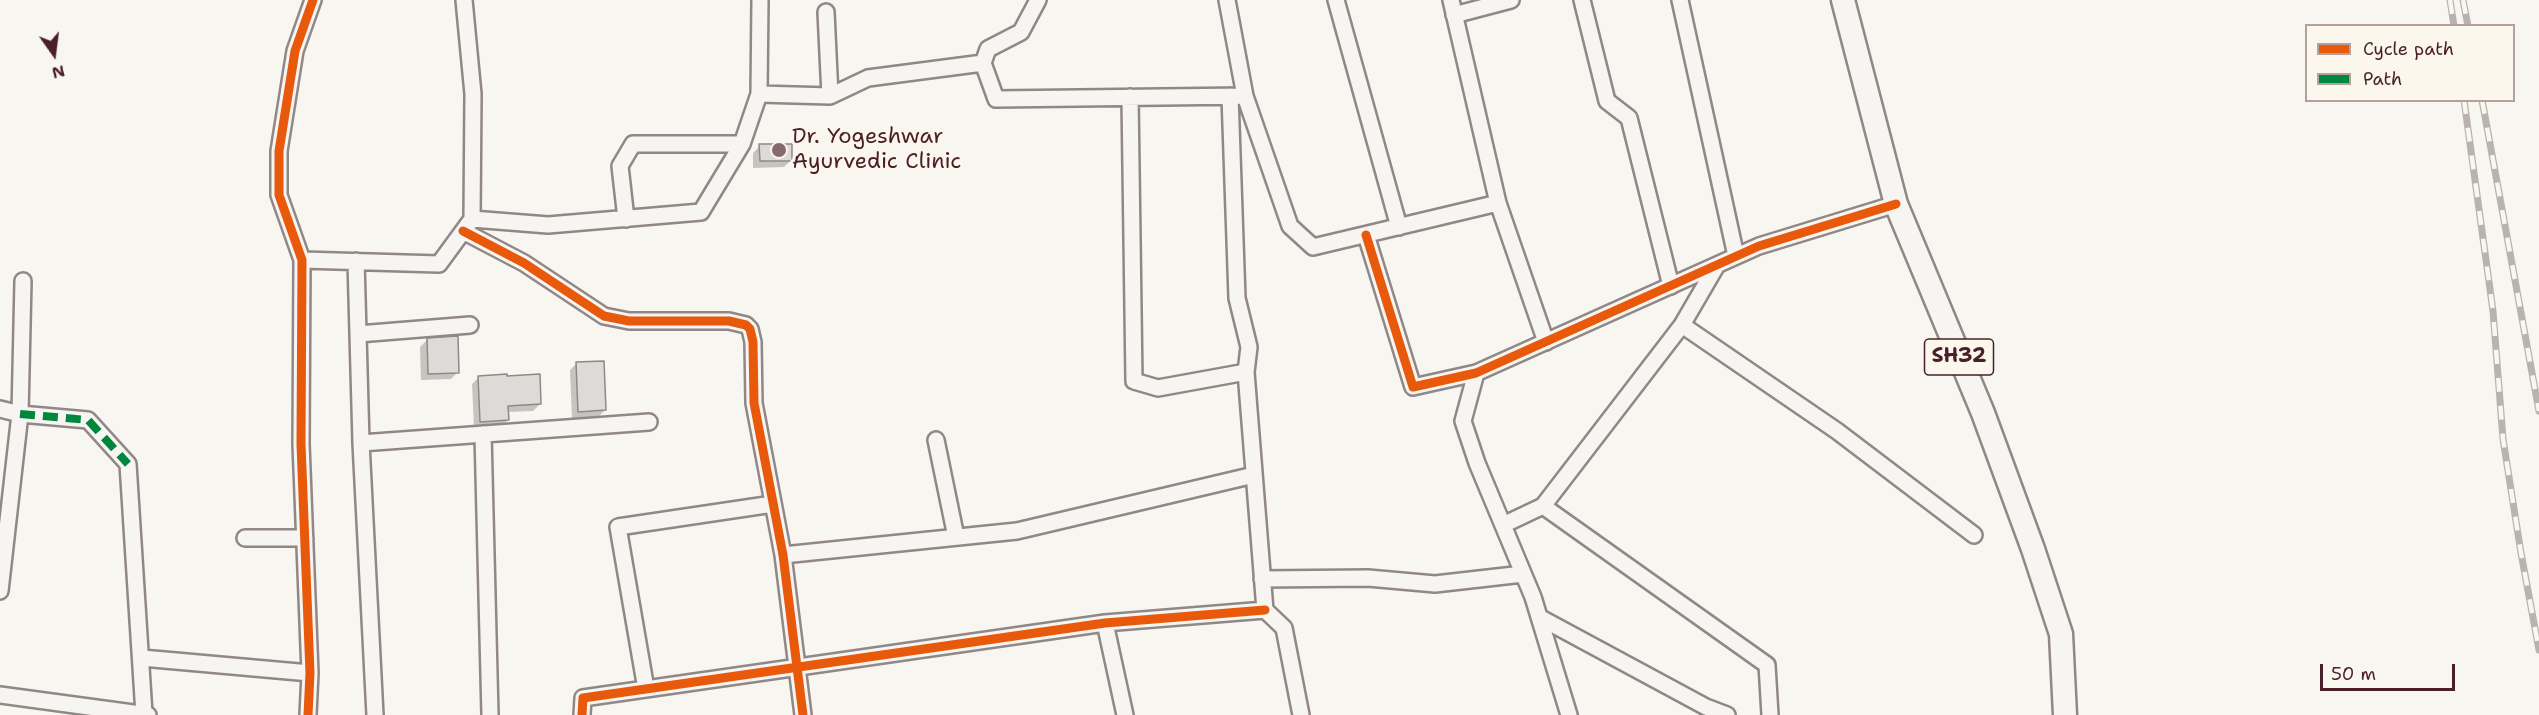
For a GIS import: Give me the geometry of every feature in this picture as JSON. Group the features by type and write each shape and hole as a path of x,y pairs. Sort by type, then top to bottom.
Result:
{"main road":[{"name":"SH32","path":"1843,0 1896,204 1983,413 2033,549 2061,634 2065,715"}],"street":[{"path":"308,715 310,673 301,444 302,260 279,195 279,151 295,51 314,0"},
{"path":"302,260 439,264 468,225 473,94 464,0"},
{"path":"468,225 548,225 701,212 742,144 759,94 760,0"},
{"path":"1038,0 1021,32 988,49 983,63 996,99 1245,96"},
{"path":"1227,0 1245,96 1290,226 1313,247 1498,202"},
{"path":"1336,0 1399,227"},
{"path":"1451,0 1498,202 1546,342"},
{"path":"1454,15 1511,0"},
{"path":"1582,0 1607,101 1629,118 1671,286"},
{"path":"1680,0 1736,256"},
{"path":"826,12 831,96"},
{"path":"759,94 831,96 868,78 983,63"},
{"path":"1230,96 1237,298 1249,347 1246,372 1265,610 1284,628 1301,715"},
{"path":"1130,97 1134,381 1158,388 1246,372"},
{"path":"626,219 620,166 633,144 742,144"},
{"path":"1366,235 1413,387 1476,373 1759,246 1896,204"},
{"path":"468,225 604,316 629,321 729,321 746,325 752,334 754,403 783,555 802,715"},
{"path":"356,261 361,443 375,715"},
{"path":"1503,525 1543,506 1682,325 1717,265"},
{"path":"0,585 6,490 20,414 23,281"},
{"path":"358,334 470,325"},
{"path":"1682,325 1837,431 1974,535"},
{"path":"1476,373 1464,421 1477,463 1539,617 1569,715"},
{"path":"0,409 20,414 88,420 128,464 146,715 36,708 0,695"},
{"path":"361,443 650,422"},
{"path":"483,434 490,715"},
{"path":"936,440 956,537"},
{"path":"783,555 1017,531 1254,475"},
{"path":"646,689 618,527 773,504"},
{"path":"1543,506 1767,665 1770,715"},
{"path":"245,538 305,538"},
{"path":"1262,579 1368,578 1435,584 1523,574"},
{"path":"582,715 583,698 1105,623 1265,610"},
{"path":"1539,617 1706,707 1727,715"},
{"path":"1105,623 1125,715"},
{"path":"142,658 310,673"}],"building":[{"path":"759,144 792,144 792,161 760,161"},
{"path":"458,336 459,373 428,374 427,338"},
{"path":"604,361 606,410 578,412 576,362"},
{"path":"507,374 507,376 540,374 541,404 508,406 509,420 480,422 478,376"}],"railway":[{"path":"2450,0 2454,24"},
{"path":"2463,0 2468,24"},
{"path":"2464,102 2493,311 2503,439 2539,650"},
{"path":"2482,102 2539,411"}],"marked path":[{"path":"20,414 88,420 128,464"}],"cycle path":[{"path":"308,715 310,673 301,444 302,260 279,195 279,151 295,51 313,0"},
{"path":"1366,235 1413,387 1476,373 1759,246 1896,204"},
{"path":"463,231 524,263 604,316 629,321 729,321 746,325 750,329 753,342 754,403 783,555 803,715"},
{"path":"582,715 583,698 1105,623 1265,610"}],"place":[{"name":"Dr. Yogeshwar Ayurvedic Clinic","path":"779,150"}]}
